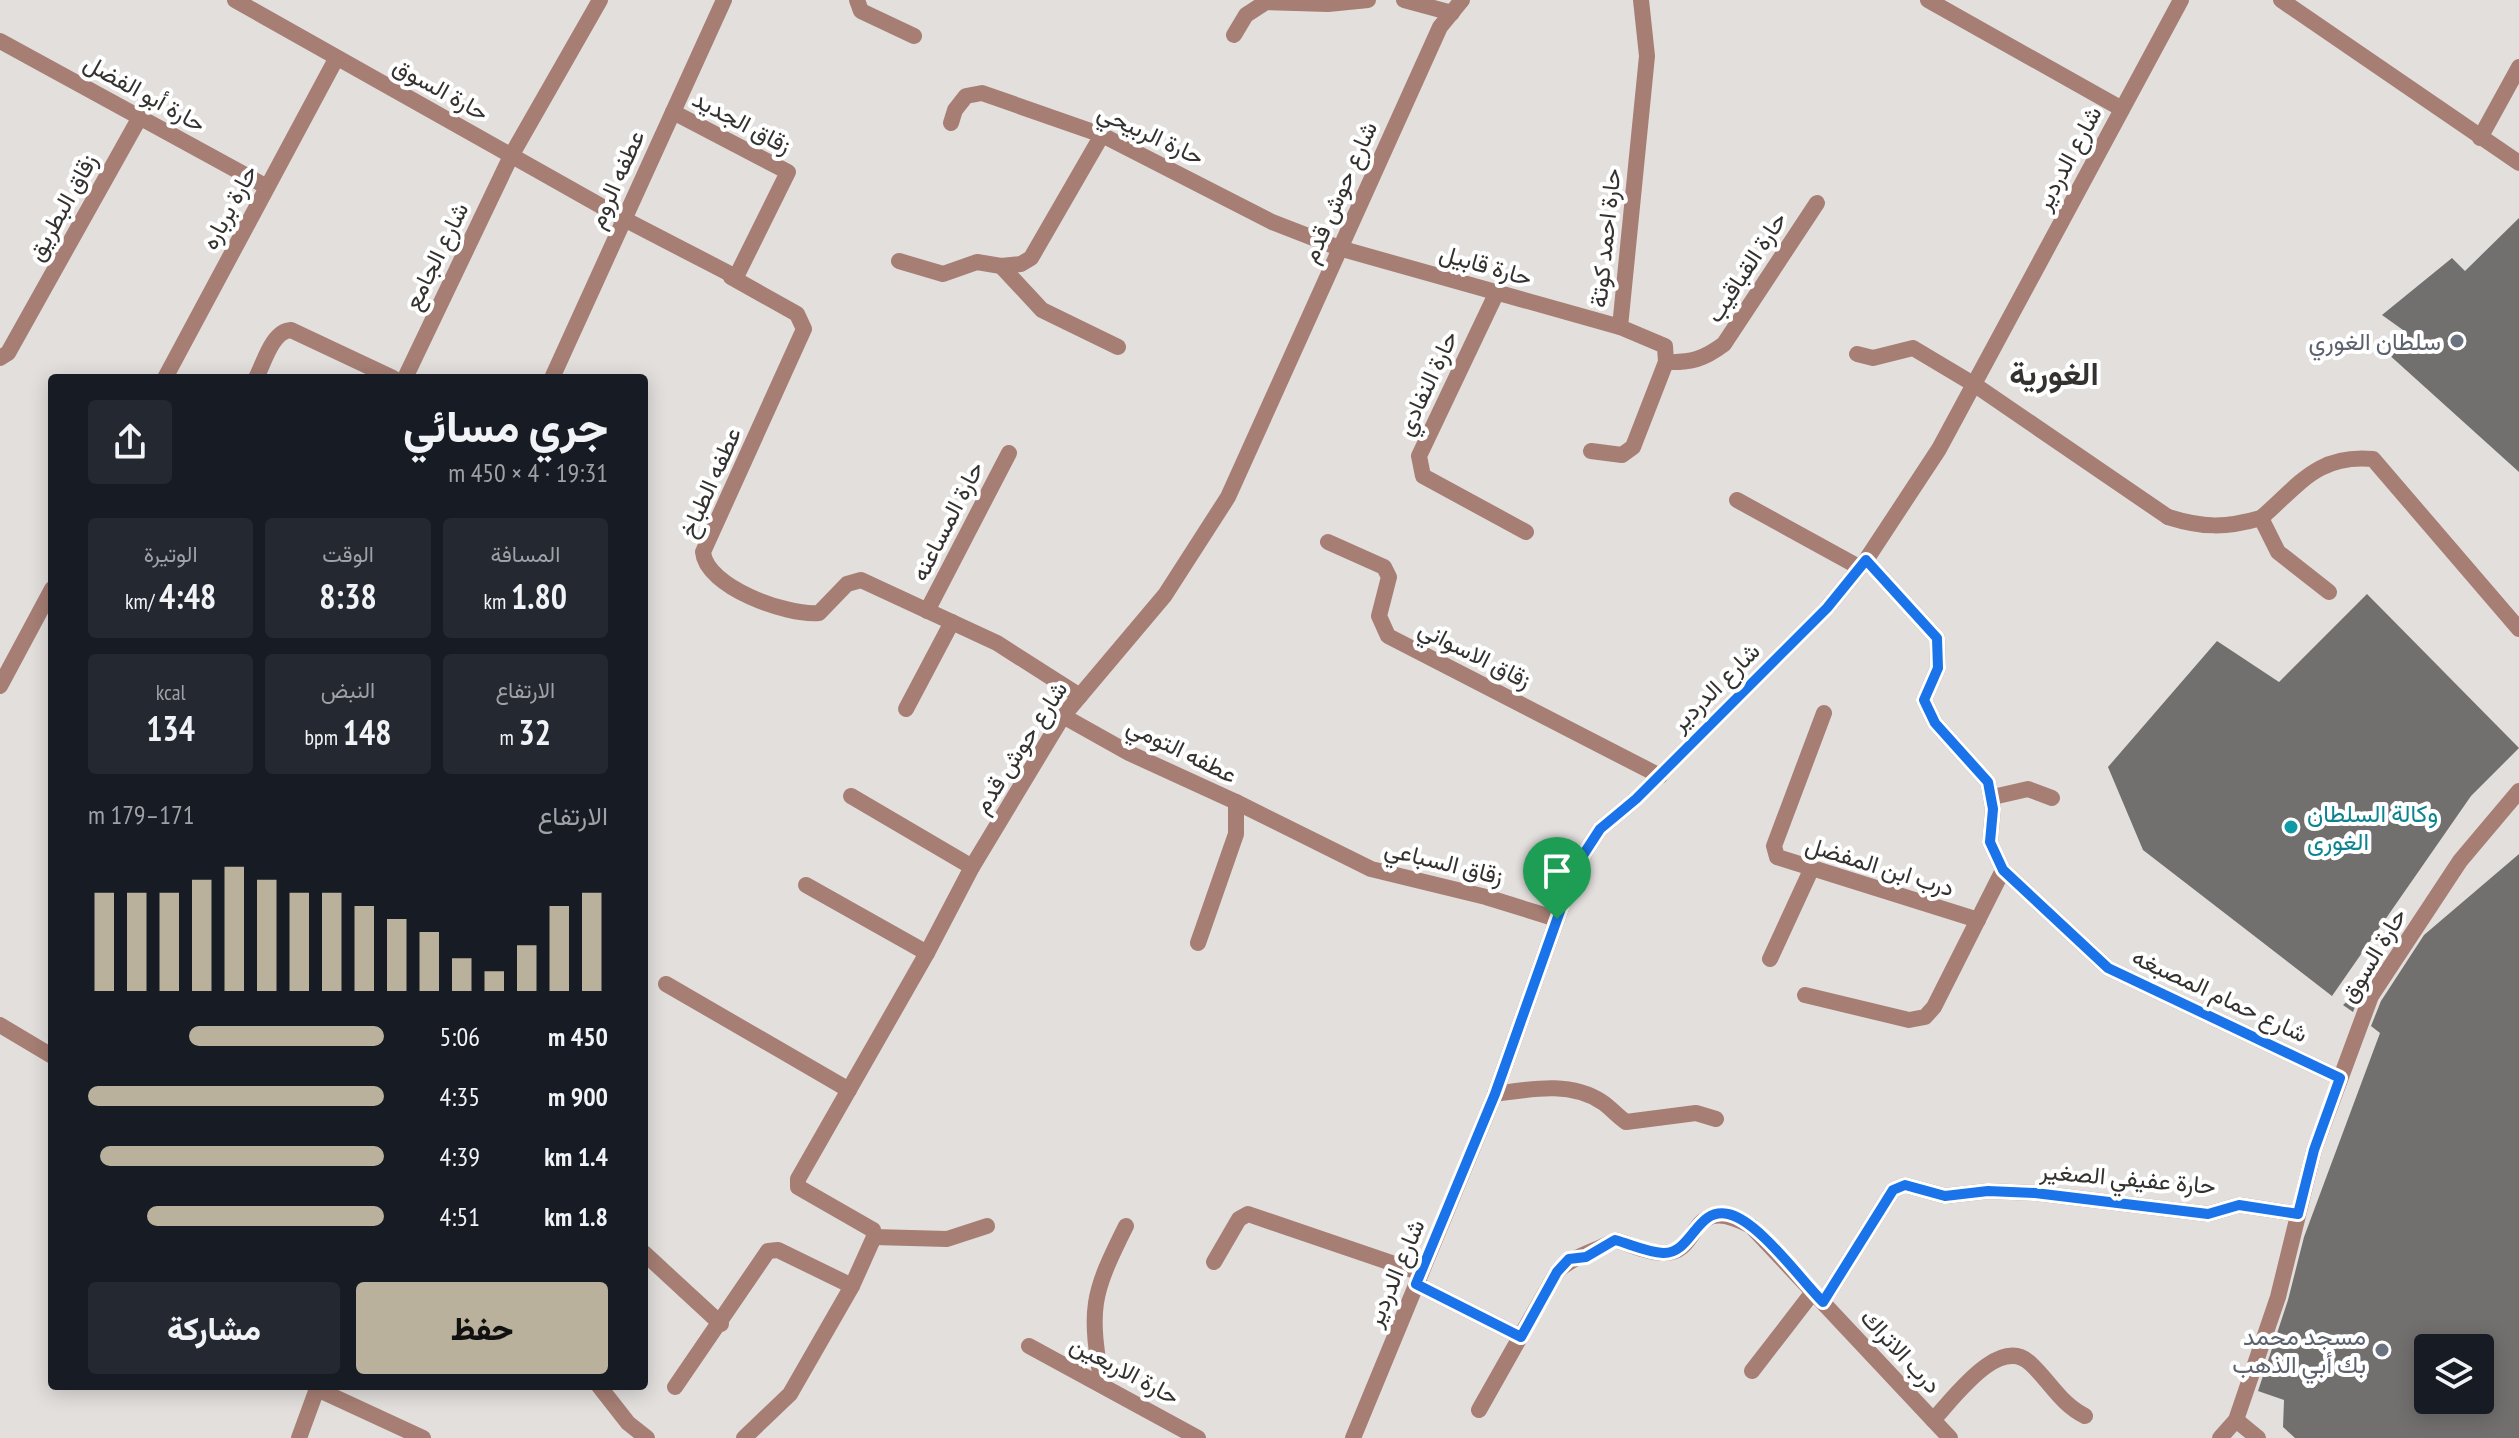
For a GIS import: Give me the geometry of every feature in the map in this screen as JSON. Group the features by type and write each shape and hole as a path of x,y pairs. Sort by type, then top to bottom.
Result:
{"street":[{"name":"حارة السوق","path":"235,0 263,6 336,59 624,219"},
{"name":"شارع الجامع","path":"407,374 511,156 600,0"},
{"path":"857,0 861,11 914,36"},
{"path":"1234,35 1246,15 1266,2 1328,4 1368,0"},
{"path":"1404,0 1457,6"},
{"name":"حارة احمد كوتة","path":"1641,0 1647,56 1620,327 1665,346 1666,362"},
{"path":"1928,0 2122,109"},
{"name":"شارع الدردير","path":"1353,1438 1495,1094 1576,866 1600,829 1660,776 1827,608 1862,563 1939,449 2181,0"},
{"path":"2281,0 2519,163"},
{"name":"عطفه الروم","path":"554,374 720,1"},
{"name":"شارع حوش قدم","path":"874,1237 873,1230 797,1183 972,867 1063,716 1165,595 1228,497 1440,27 1457,6"},
{"name":"حارة أبو الفضل","path":"0,41 267,187"},
{"name":"حارة برباره","path":"167,374 336,59"},
{"path":"2480,138 2519,67"},
{"name":"حارة الربيحي","path":"951,123 955,110 966,96 982,93 1102,135 1272,222 1339,248"},
{"name":"زقاق الجديد","path":"673,112 788,172 741,272 731,277"},
{"name":"زقاق البطريق","path":"0,358 8,353 140,117"},
{"path":"899,261 943,274 977,262 1001,266 1021,264 1031,258 1102,135"},
{"name":"حارة القباقيب","path":"1666,362 1687,363 1705,358 1724,344 1817,203"},
{"path":"624,219 731,277"},
{"name":"حارة قابيل","path":"1339,248 1620,327"},
{"path":"1001,266 1042,310 1118,347"},
{"name":"عطفه الطباخ","path":"731,277 797,314 804,329 703,552 704,564 714,576 782,611 819,613 847,584 861,580 997,643 1080,696"},
{"name":"حارة النفادي","path":"1496,294 1419,456 1419,466 1423,476 1526,532"},
{"path":"258,374 276,338 284,330 291,330 384,374"},
{"path":"1857,354 1873,358 1913,348 1975,385 2168,517 2196,526 2227,528 2261,518 2325,462 2350,457 2373,459 2519,629"},
{"path":"1591,451 1622,455 1633,447 1666,362"},
{"name":"حارة المساعنه","path":"927,611 1009,453"},
{"path":"1737,500 1862,563 1937,638 1938,668 1924,700 1928,711 1988,782 1993,797 2028,789 2052,798"},
{"path":"2261,518 2278,552 2329,592"},
{"name":"زقاق الاسواني","path":"1328,542 1384,567 1389,577 1379,616 1388,636 1660,776"},
{"path":"0,686 48,596"},
{"path":"906,709 952,622"},
{"name":"درب ابن المفضل","path":"1824,713 1774,846 1777,857 1978,920"},
{"name":"عطفه التومي","path":"1063,716 1129,753 1236,802 1236,834 1198,943"},
{"name":"حارة السوق","path":"2220,1438 2236,1420 2278,1297 2314,1150 2371,996 2460,861 2519,791"},
{"path":"851,796 972,867"},
{"name":"شارع حمام المصبغه","path":"1993,797 1990,842 2003,870 2108,968 2340,1078"},
{"name":"زقاق السباعي","path":"1236,802 1371,869 1486,897 1557,919"},
{"path":"1770,959 1811,870"},
{"path":"1805,995 1909,1020 1925,1017 1934,1007 2003,870"},
{"path":"806,885 927,953"},
{"path":"666,984 849,1090"},
{"path":"0,1025 48,1054"},
{"path":"1495,1094 1550,1087 1581,1093 1604,1103 1610,1112 1626,1122 1696,1113 1716,1119"},
{"name":"حارة عفيفي الصغير","path":"1752,1371 1818,1297 1893,1190 1905,1185 1945,1196 1988,1191 2035,1193 2208,1214 2239,1205 2298,1214"},
{"name":"درب الاتراك","path":"1479,1410 1557,1272 1569,1259 1586,1257 1615,1240 1665,1253 1682,1248 1698,1225 1727,1213 1751,1226 1950,1438"},
{"path":"1214,1262 1239,1219 1248,1214 1419,1278 1521,1337"},
{"path":"744,1438 790,1394 852,1286 874,1237 947,1239 987,1226"},
{"path":"1102,1385 1092,1326 1094,1305 1126,1226"},
{"path":"675,1387 721,1324 768,1251 772,1250 852,1286"},
{"path":"648,1257 721,1324"},
{"name":"حارة الاربعين","path":"1029,1346 1198,1438"},
{"path":"1933,1420 1986,1366 2003,1356 2014,1354 2029,1362 2067,1407 2085,1416"},
{"path":"299,1438 316,1390"},
{"path":"321,1390 423,1438"},
{"path":"602,1390 628,1423 647,1438"},
{"path":"2236,1420 2258,1438"}],"building":[{"name":"سلطان الغوري","path":"2519,218 2519,472 2386,352 2403,330 2382,315 2452,258 2465,271"},
{"name":"وكالة السلطان الغورى","path":"2367,594 2519,748 2471,796 2332,996 2143,850 2108,767 2217,641 2279,682"},
{"path":"2519,854 2519,1438 2295,1438 2283,1427 2284,1400 2258,1391 2288,1300 2304,1237 2380,1033 2371,1026 2381,1001 2424,935"},
{"path":"2364,987 2353,1012 2343,1005"}],"place":[{"name":"سلطان الغوري","path":"2457,341"},
{"name":"وكالة السلطان الغورى","path":"2291,827"},
{"name":"مسجد محمد بك أبي الذهب","path":"2382,1350"}],"district":[{"name":"الغورية","path":"2054,373"}],"route":[{"path":"1866,560 1937,638 1940,650 1938,668 1924,700 1935,723 1988,782 1993,797 1990,842 2003,870 2108,968 2340,1078 2314,1150 2298,1214 2239,1205 2208,1214 2035,1193 1988,1191 1945,1196 1905,1185 1893,1190 1823,1302 1751,1226 1727,1213 1711,1216 1698,1225 1682,1248 1665,1253 1615,1240 1586,1257 1569,1259 1557,1272 1521,1337 1416,1284 1495,1094 1557,919 1576,866 1600,829 1636,799 1827,608 1857,566 1866,560"}]}
